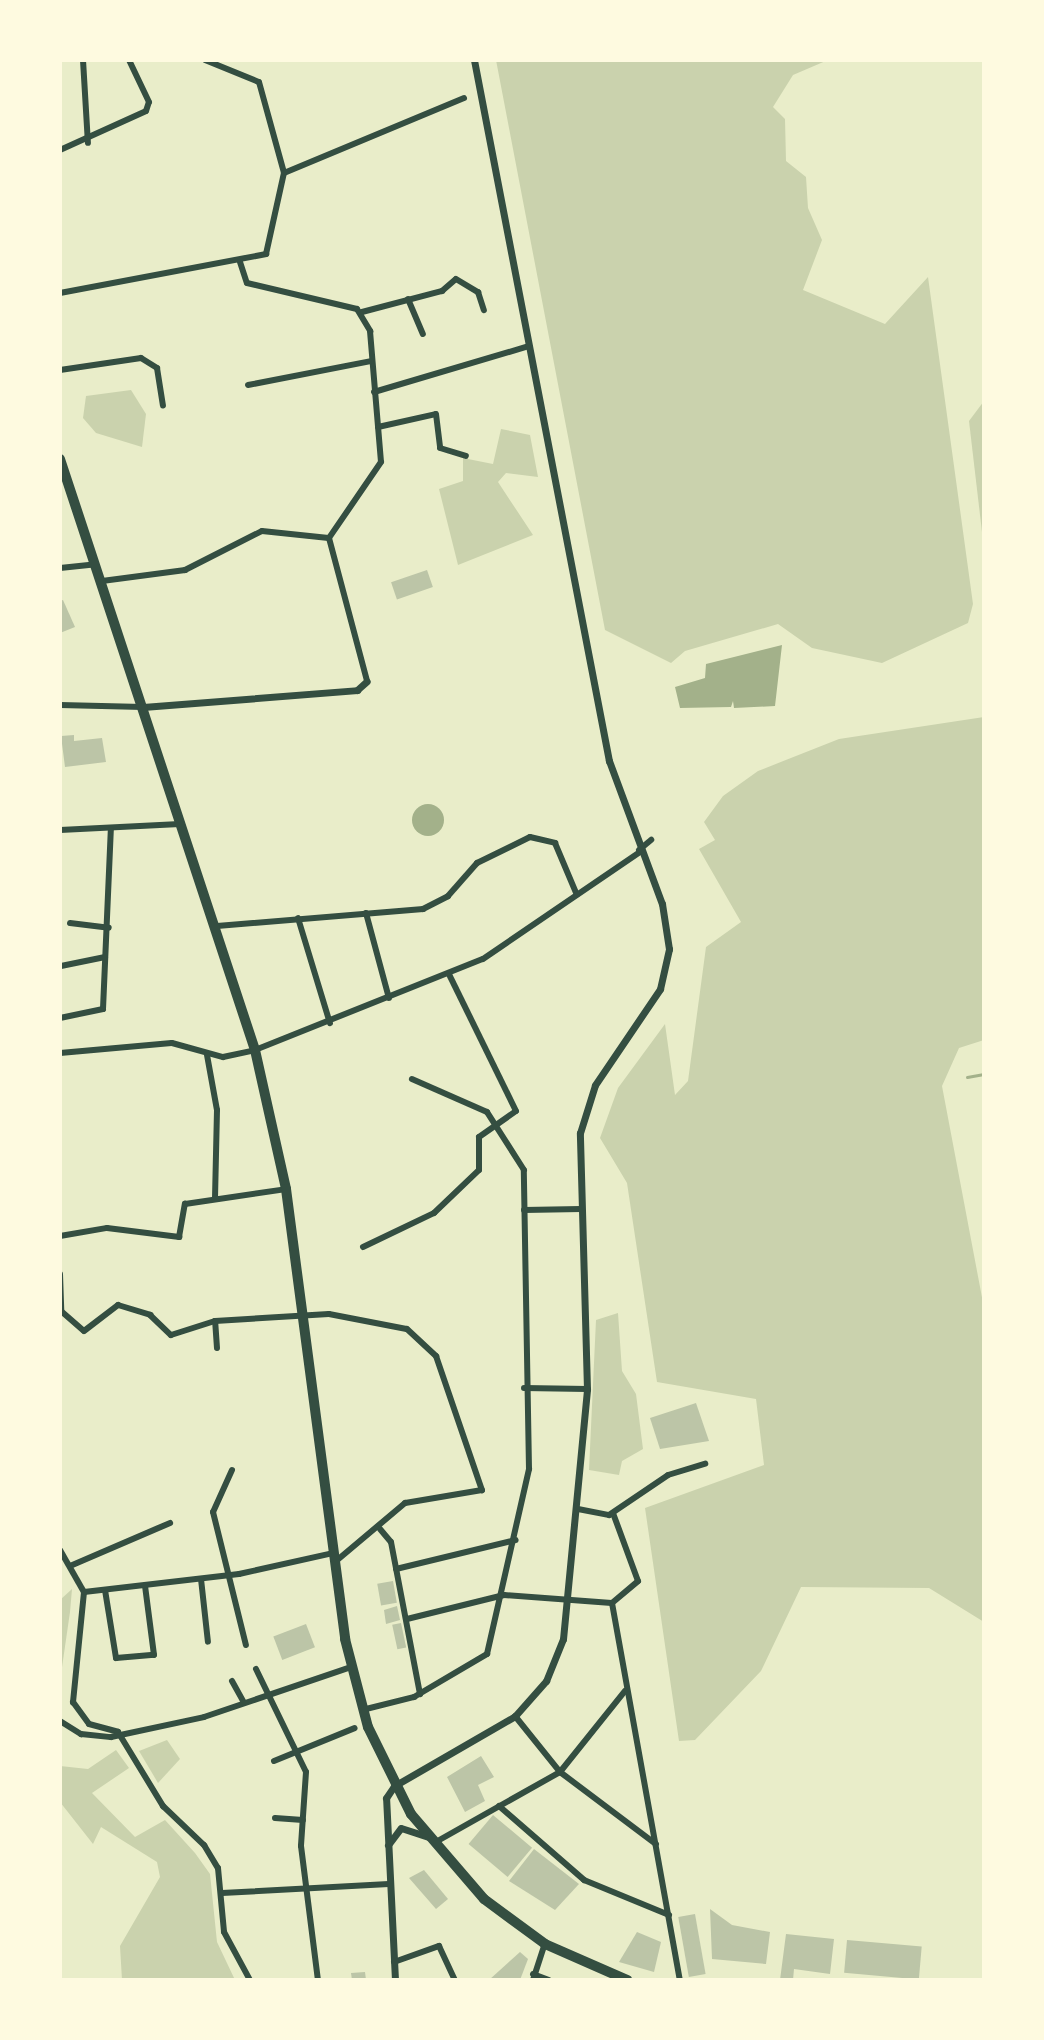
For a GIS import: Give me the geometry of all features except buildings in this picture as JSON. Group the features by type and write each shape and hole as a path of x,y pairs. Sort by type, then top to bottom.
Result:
{"highway":[{"path":"60,459 217,926 255,1050 286,1189 334,1557 351,1667 362,1710 394,1786 431,1840 484,1899 545,1944 627,1980"}],"street":[{"path":"83,60 88,143"},
{"path":"60,150 88,143 146,111 149,102 129,60"},
{"path":"60,293 240,262 270,247 284,173 259,82 205,60"},
{"path":"395,1980 384,1806 394,1786 515,1716 555,1664 569,1600 587,1389 579,1148 589,1099 666,971 666,920 609,761 474,60"},
{"path":"284,173 464,98"},
{"path":"240,262 247,283 362,312 468,281 484,310"},
{"path":"408,299 423,334"},
{"path":"329,538 378,475 378,427 362,312"},
{"path":"374,392 529,346"},
{"path":"60,370 141,358 157,368 163,406"},
{"path":"248,385 371,361"},
{"path":"378,427 436,414 440,448 466,456"},
{"path":"102,581 185,570 262,531 329,538"},
{"path":"60,705 143,707 357,690 367,681 329,538"},
{"path":"60,568 96,564"},
{"path":"60,830 183,824"},
{"path":"60,1018 103,1009 111,829"},
{"path":"217,926 423,909 448,896 477,863 530,837 555,843 577,895"},
{"path":"60,1053 172,1043 207,1055 255,1050 330,1023 449,974 577,895 651,840"},
{"path":"366,913 389,998"},
{"path":"298,918 330,1023"},
{"path":"70,923 109,928"},
{"path":"61,966 105,957"},
{"path":"363,1247 434,1213 479,1170 479,1137 516,1111 509,1087 449,974"},
{"path":"207,1055 217,1110 215,1198"},
{"path":"362,1710 420,1694 487,1654 504,1595 529,1469 524,1388 524,1170 497,1124 474,1104 412,1079"},
{"path":"60,1236 107,1228 179,1237 185,1204 286,1189"},
{"path":"524,1210 581,1209"},
{"path":"60,1274 61,1311 84,1331 118,1305 150,1315 171,1335 215,1321 349,1315 407,1329 428,1344 483,1481 482,1490 405,1503 380,1529 334,1557 227,1576 84,1592"},
{"path":"215,1321 217,1348"},
{"path":"524,1388 587,1389"},
{"path":"578,1509 613,1513 668,1475 705,1464"},
{"path":"232,1470 213,1512 246,1645"},
{"path":"407,1619 504,1595 612,1603 638,1581 613,1513"},
{"path":"70,1566 170,1523"},
{"path":"380,1529 396,1569 420,1694"},
{"path":"396,1569 516,1540"},
{"path":"60,1550 84,1592 73,1702 89,1724 118,1732 163,1806 204,1845 222,1893 224,1932 250,1980"},
{"path":"201,1579 208,1642"},
{"path":"105,1590 116,1658 154,1655 145,1586"},
{"path":"612,1603 625,1691 680,1980"},
{"path":"60,1721 81,1734 118,1732 204,1717 243,1701 351,1667"},
{"path":"256,1669 306,1772 303,1820 306,1890 318,1980"},
{"path":"232,1681 243,1701"},
{"path":"387,1847 401,1828 431,1840 560,1772 625,1691"},
{"path":"515,1716 560,1772 656,1844"},
{"path":"274,1761 355,1728"},
{"path":"499,1806 584,1880 669,1915"},
{"path":"275,1818 303,1820"},
{"path":"222,1893 389,1884"},
{"path":"545,1944 533,1977 549,1980"},
{"path":"394,1962 439,1946 455,1980"}],"shaded area":[{"path":"496,60 828,60 793,75 773,107 785,119 786,161 806,177 808,208 822,240 803,290 885,324 928,277 973,604 968,623 882,663 812,648 778,624 685,651 671,663 605,630"},
{"path":"131,390 146,414 142,447 96,433 83,418 86,396"},
{"path":"984,401 984,549 969,421"},
{"path":"501,429 530,435 538,477 506,473 498,482 533,535 458,565 439,489 463,481 463,458 493,464"},
{"path":"782,645 775,706 734,708 733,701 731,707 680,708 675,687 705,678 706,664"},
{"path":"984,717 984,1040 959,1048 942,1086 984,1308 984,1622 929,1588 801,1587 761,1671 695,1740 679,1741 645,1508 764,1465 756,1399 657,1382 627,1183 600,1138 618,1088 665,1024 675,1095 688,1081 706,947 741,922 699,849 715,840 704,822 723,796 758,771 839,739"},
{"path":"428,804 439,809 444,820 439,831 428,836 417,831 412,820 417,809"},
{"path":"618,1313 622,1371 636,1394 643,1449 622,1461 619,1475 589,1470 596,1320"},
{"path":"72,1589 70,1612 60,1681 60,1600"},
{"path":"167,1740 180,1759 158,1783 139,1751"},
{"path":"116,1750 129,1768 92,1793 135,1837 165,1820 195,1853 210,1874 217,1942 235,1980 122,1980 120,1946 160,1877 157,1862 101,1827 93,1844 60,1802 60,1766 88,1769"}],"waterway":[{"path":"967,1077 984,1074"}]}
